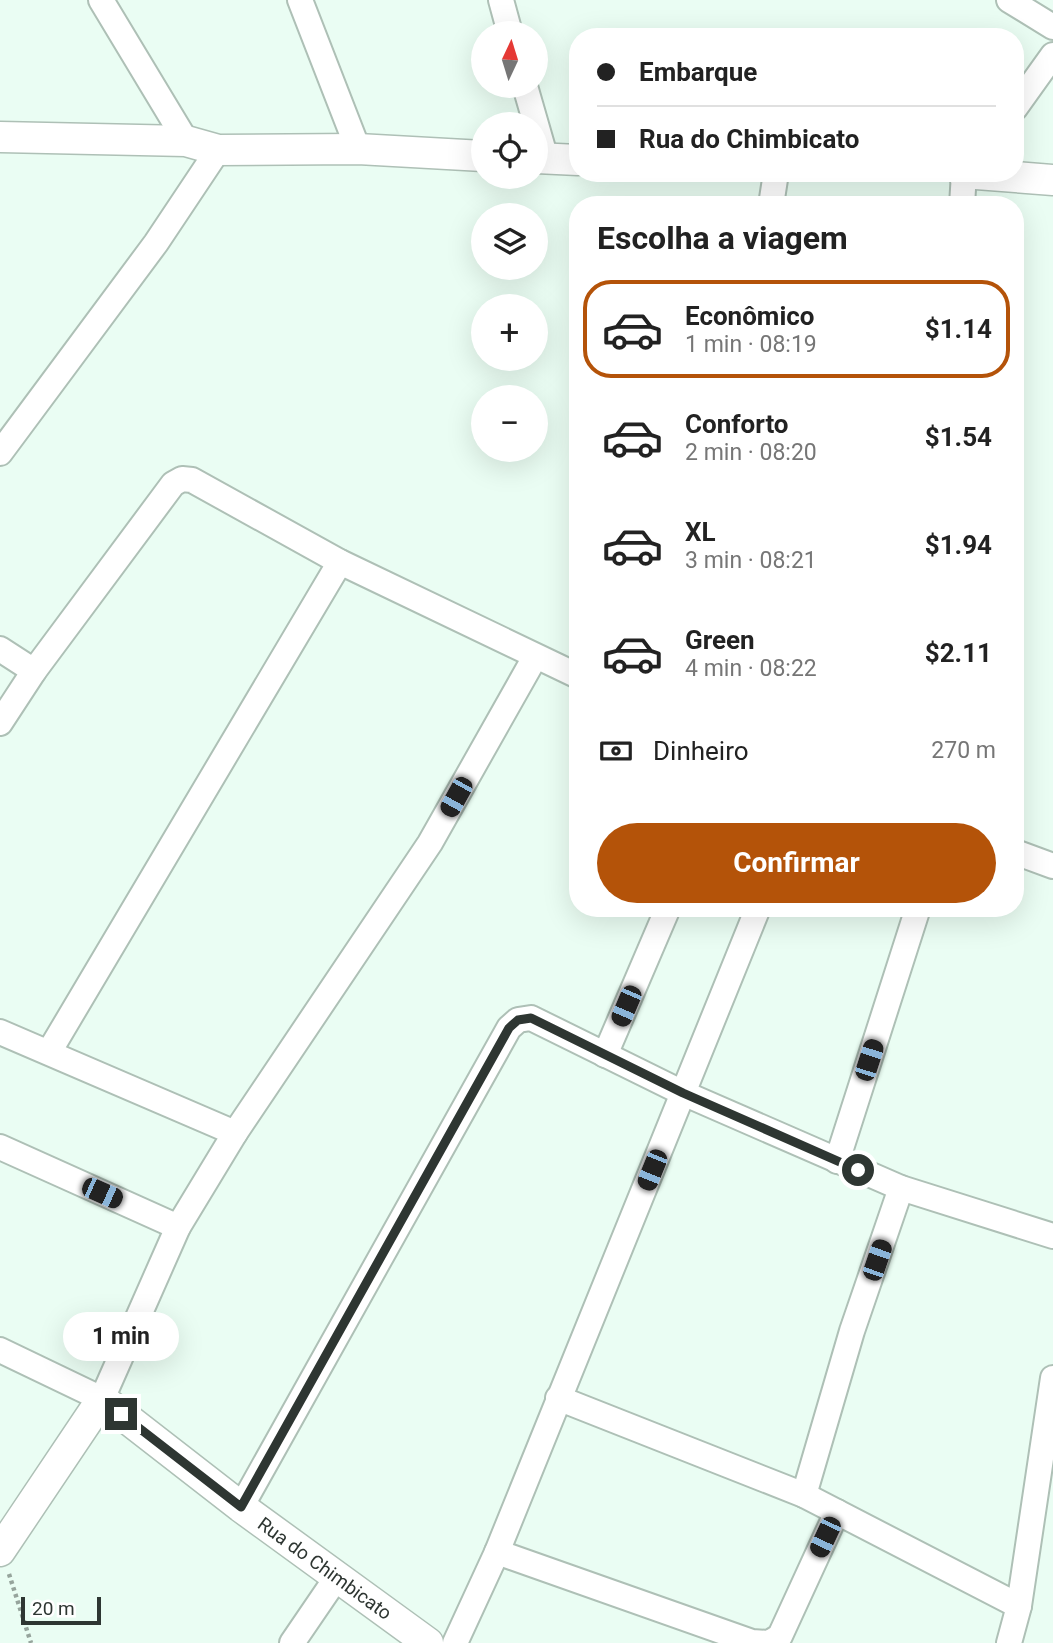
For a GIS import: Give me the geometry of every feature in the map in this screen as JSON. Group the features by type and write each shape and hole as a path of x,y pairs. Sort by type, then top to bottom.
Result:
{"street":[{"path":"101,0 186,141"},
{"path":"300,0 358,149"},
{"path":"501,0 507,21"},
{"path":"1009,0 1053,27"},
{"path":"1024,95 1053,55"},
{"path":"0,137 186,141 218,150 358,149 471,155"},
{"path":"0,453 156,243 218,150"},
{"path":"548,159 569,160"},
{"path":"1024,178 1053,180"},
{"path":"0,723 34,671 173,484 182,479 192,480 340,562 569,672"},
{"path":"49,1052 340,562"},
{"path":"0,649 34,671"},
{"path":"0,1550 102,1399 178,1227 235,1133 430,843 534,657"},
{"path":"1024,855 1053,866"},
{"path":"605,1055 664,917"},
{"path":"455,1643 498,1552 754,917"},
{"path":"837,1161 915,917"},
{"path":"241,1507 509,1028 518,1020 531,1018 683,1093 901,1188 1053,1236"},
{"path":"0,1032 235,1133"},
{"path":"0,1147 178,1227"},
{"path":"804,1495 852,1331 901,1188"},
{"path":"0,1350 102,1399"},
{"path":"1009,1643 1019,1606 1048,1444 1053,1378"},
{"path":"558,1398 804,1495 1019,1606"},
{"name":"Rua do Chimbicato","path":"102,1399 241,1507 428,1643"},
{"path":"498,1552 752,1642 769,1643 780,1636 836,1512"},
{"path":"292,1643 337,1577"}],"path":[{"path":"0,1550 31,1643"}],"route":[{"path":"121,1414 241,1507 509,1028 518,1020 531,1018 683,1093 858,1170"}]}
